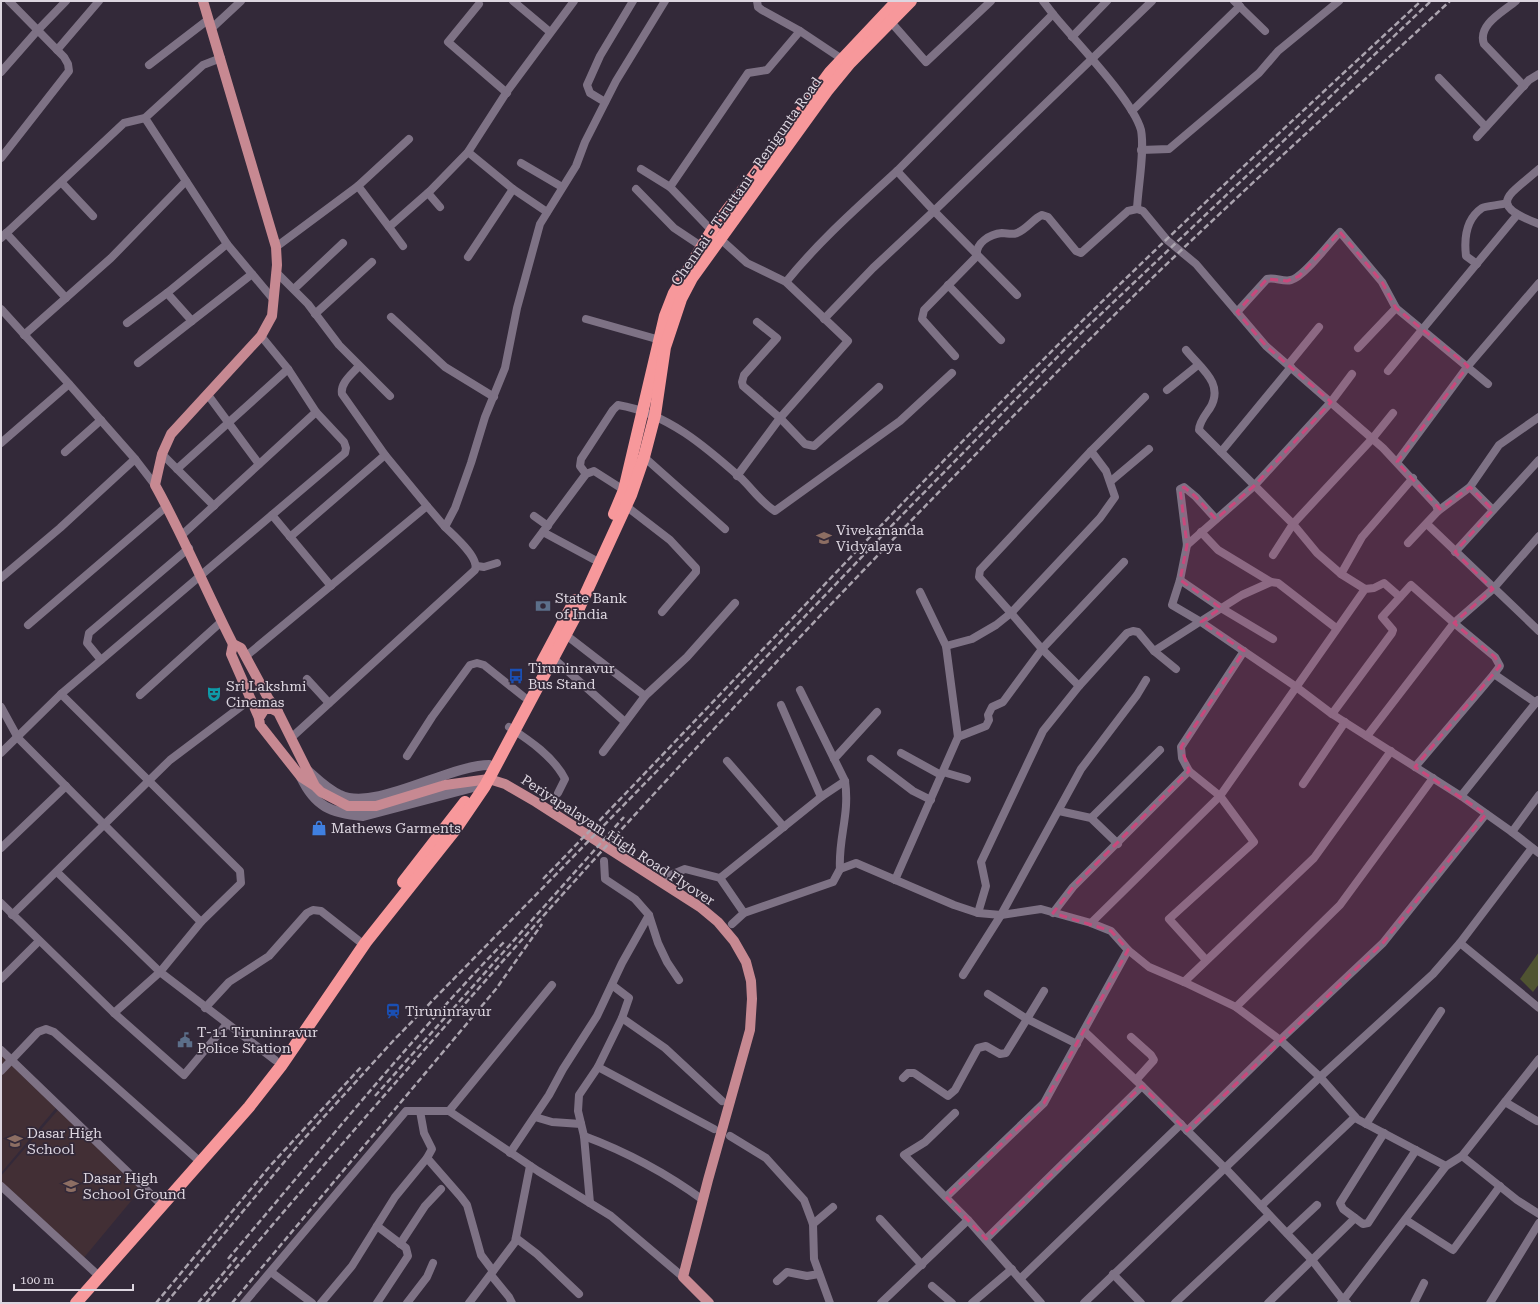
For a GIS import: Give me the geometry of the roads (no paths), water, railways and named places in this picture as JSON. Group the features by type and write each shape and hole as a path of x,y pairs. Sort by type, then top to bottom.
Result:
{"highway":[{"name":"Chennai - Tiruttani - Renigunta Road","path":"76,1303 98,1275 249,1107 281,1066 366,942 455,830 485,786 512,728 524,697 577,596 593,559 627,497 665,348 680,298 716,235 845,61 897,1"},
{"name":"Chennai - Tiruttani - Renigunta Road","path":"845,61 911,1"},
{"name":"Chennai - Tiruttani - Renigunta Road","path":"161,1204 234,1116 359,941 477,786 553,658 566,635 644,457 649,413 665,316 674,293 701,246 716,235"},
{"name":"Chennai - Tiruttani - Renigunta Road","path":"67,1303 98,1275"}],"main road":[{"path":"204,1 276,247 276,272 272,316 261,336 171,434 162,454 155,485 189,548 200,576 232,644 231,654 260,718 260,725 304,774"},
{"path":"232,644 241,648 268,698 278,712 291,738 304,774"},
{"path":"260,718 264,710 270,708 278,712"},
{"name":"Periyapalayam High Road Flyover","path":"304,774 318,789 348,806 376,806 444,785 488,779 499,783 543,806 700,907 718,922 734,942 746,962 752,981 750,1030 708,1180 683,1277"},
{"path":"683,1277 709,1303"}],"street":[{"path":"1,158 69,71 68,64 57,50 9,1"},
{"path":"1,72 66,1"},
{"path":"57,50 99,1"},
{"path":"149,65 210,24 240,1"},
{"path":"513,1 550,32"},
{"path":"389,227 428,193 468,152 507,93 574,1"},
{"path":"605,102 590,93 587,85 600,56 633,1"},
{"path":"446,527 458,500 471,464 485,417 505,368 540,224 576,166 585,142 605,102 647,28 665,1"},
{"path":"757,1 758,7 762,10 800,31 845,61"},
{"path":"890,21 926,62 991,1"},
{"path":"1043,1 1132,111 1141,131 1137,209"},
{"path":"1072,37 1107,1"},
{"path":"824,319 873,268 934,212 1152,1"},
{"path":"1141,150 1168,149 1259,73 1278,51 1339,1"},
{"path":"1516,1 1485,26 1482,38 1484,44 1524,86"},
{"path":"1132,111 1237,3 1265,30"},
{"path":"479,4 448,42 507,93"},
{"path":"786,282 805,258 838,225 897,171 1052,14"},
{"path":"670,187 748,73 767,70 800,31"},
{"path":"66,298 3,235 62,183 124,123 145,118 203,65 221,58"},
{"path":"1477,137 1524,86 1539,74"},
{"path":"1439,78 1486,127"},
{"path":"145,118 227,244 273,299"},
{"path":"276,247 358,186 409,139"},
{"path":"468,152 513,189 547,212"},
{"path":"521,162 562,187"},
{"path":"641,169 670,187 716,235 747,263 786,282 848,341 780,418 737,476"},
{"path":"1539,169 1508,196 1506,203 1509,209 1517,215 1539,224"},
{"path":"897,171 934,212 1017,295"},
{"path":"24,335 111,258 186,181"},
{"path":"62,183 93,216"},
{"path":"358,186 403,246"},
{"path":"468,257 513,189"},
{"path":"636,189 674,228 701,246"},
{"path":"428,193 440,207"},
{"path":"1477,264 1466,256 1465,247 1467,227 1483,208 1506,203"},
{"path":"955,356 922,319 924,310 977,256 977,247 985,240 998,234 1018,233 1034,219 1042,215 1048,217 1076,251 1081,253 1119,217 1128,211 1137,209 1143,211 1167,240 1196,264 1266,346 1397,462 1413,478 1436,505 1438,510"},
{"path":"1388,371 1517,215"},
{"path":"1237,312 1267,279 1273,278 1287,280 1299,276 1340,232 1382,282 1396,308 1488,384"},
{"path":"294,289 343,243"},
{"path":"127,323 167,293 227,244"},
{"path":"315,314 372,262"},
{"path":"276,272 294,289 339,345 359,366 382,386 390,396"},
{"path":"138,364 252,274"},
{"path":"1397,462 1468,366 1539,283"},
{"path":"948,285 1001,340"},
{"path":"167,293 192,321"},
{"path":"1358,348 1396,308"},
{"path":"2,312 101,420 155,485"},
{"path":"391,317 445,367 494,397"},
{"path":"586,319 660,340"},
{"path":"757,322 777,338 744,375 742,382 743,386 780,418 805,444 814,446 879,387"},
{"path":"1221,452 1290,366 1319,327"},
{"path":"1,753 18,738 60,694 345,453 346,448 344,442 316,412 288,369 261,336"},
{"path":"1186,350 1212,380 1216,393 1213,403 1201,422 1199,430 1293,524 1317,553 1340,574 1365,589"},
{"path":"1168,390 1198,365"},
{"path":"291,738 475,570 477,566 475,558 427,506 385,455 342,394 341,389 344,383 359,366"},
{"path":"177,469 288,369"},
{"path":"586,474 580,466 581,459 613,410 618,405 649,413 684,432 737,476 775,511 900,421 952,373"},
{"path":"1187,545 1254,486 1331,402 1352,374"},
{"path":"1,443 69,384"},
{"path":"208,395 259,464"},
{"path":"1079,686 1042,648 979,577 980,570 1091,451 1145,397"},
{"path":"182,535 316,412"},
{"path":"1272,555 1293,524 1372,439 1393,413"},
{"path":"1408,543 1427,524 1438,510 1470,487 1499,445 1539,417"},
{"path":"66,452 101,420"},
{"path":"1111,481 1149,449"},
{"path":"946,646 972,639 996,625 1011,613 1100,518 1115,497 1111,481 1103,466 1091,451"},
{"path":"162,454 214,506"},
{"path":"290,537 385,455"},
{"path":"644,457 725,529"},
{"path":"1,578 60,528 134,459"},
{"path":"1455,552 1539,460"},
{"path":"532,545 546,529 586,474 594,471 627,497 696,568 696,572 662,612"},
{"path":"1340,574 1362,537 1413,478"},
{"path":"1084,1303 1226,1169 1320,1077 1433,974 1536,850 1461,796 1332,714 1244,650 1172,604 1180,580 1187,545 1180,489 1184,487 1196,497 1216,519"},
{"path":"1470,487 1493,510"},
{"path":"28,625 167,506"},
{"path":"245,657 427,506"},
{"path":"272,515 331,586"},
{"path":"534,516 546,529 593,559"},
{"path":"1427,524 1493,589 1539,631"},
{"path":"1201,532 1218,550 1271,582 1278,583 1336,628"},
{"path":"1367,736 1454,623 1493,589 1539,536"},
{"path":"101,660 87,643 89,633 189,548"},
{"path":"958,737 986,726 989,720 988,715 992,707 1003,702 1042,648 1124,562"},
{"path":"477,566 484,567 497,563"},
{"path":"1180,580 1221,608 1273,639"},
{"path":"1154,651 1242,595 1271,582"},
{"path":"1091,923 1220,796 1295,686 1365,589 1384,583 1400,597"},
{"path":"1332,714 1392,633 1393,630 1382,617 1411,585 1454,623 1495,656 1500,666 1415,767"},
{"path":"895,880 958,737 946,646 920,592"},
{"path":"603,752 645,696 687,657 735,603"},
{"path":"1532,624 1539,618"},
{"path":"140,695 222,622"},
{"path":"978,913 986,886 981,862 1042,731 1079,686 1127,633 1133,631 1138,632 1154,651 1176,669"},
{"path":"566,635 645,696"},
{"path":"1206,960 1169,919 1254,842 1220,796 1189,771 1182,758 1181,747 1244,650"},
{"path":"553,658 625,722"},
{"path":"407,756 432,717 470,665 477,663 484,665 524,697"},
{"path":"1461,796 1538,701 1494,674"},
{"path":"307,679 329,703"},
{"path":"963,975 1001,915 1081,769 1137,695 1146,680"},
{"path":"732,924 744,913 834,882 840,870 839,858 847,816 845,781 800,690"},
{"path":"60,694 240,871 241,883 201,922 160,972 114,1013"},
{"path":"12,915 148,781 191,743 251,699"},
{"path":"781,704 821,797"},
{"path":"1,708 18,738 201,922"},
{"path":"834,759 877,712"},
{"path":"1303,784 1345,722"},
{"path":"512,728 554,762 561,771 565,779 558,793"},
{"path":"1091,818 1160,750"},
{"path":"1184,982 1314,858 1391,752"},
{"path":"901,753 942,774 967,779"},
{"path":"871,759 913,791 930,800"},
{"path":"726,761 784,827"},
{"path":"304,774 340,796 351,798 375,797 468,769 489,765"},
{"path":"1053,913 1073,887 1118,844 1189,771"},
{"path":"304,774 311,796 327,809 344,815 363,816 477,786"},
{"path":"1236,1007 1340,905 1433,778"},
{"path":"720,878 821,797 845,781"},
{"path":"1,848 66,786"},
{"path":"1512,832 1539,794"},
{"path":"1059,811 1091,818 1118,844"},
{"path":"1187,1131 1280,1040 1383,943 1486,814"},
{"path":"604,861 605,879 635,899 649,914 658,943 667,962 679,980"},
{"path":"840,870 856,863 954,906 978,913 1001,915 1041,909 1091,923 1111,932 1128,950 1148,967 1184,982 1236,1007 1280,1040 1320,1077 1355,1117 1446,1166"},
{"path":"668,876 685,869 720,878 744,913"},
{"path":"57,872 160,972 226,1025 275,1060"},
{"path":"1,903 114,1013 184,1074 226,1025"},
{"path":"205,1008 229,982 269,956 308,913 313,910 321,911 359,941"},
{"path":"510,1153 535,1116 597,1016 649,914"},
{"path":"1,979 39,941"},
{"path":"1460,943 1538,1006"},
{"path":"946,1197 1044,1103 1128,950"},
{"path":"449,1111 552,984"},
{"path":"590,1203 584,1136 578,1111 579,1095 598,1067 622,1018 629,998 612,985"},
{"path":"903,1078 908,1073 914,1073 948,1096 955,1090 978,1048 986,1046 1000,1054 1006,1053 1044,991"},
{"path":"988,994 1027,1019 1077,1044"},
{"path":"1366,1124 1441,1011"},
{"path":"622,1018 664,1048 722,1101"},
{"path":"1,1071 38,1032 46,1029 54,1032 197,1159"},
{"path":"1084,1031 1226,1169 1312,1260 1343,1302 1446,1166 1462,1156 1539,1059"},
{"path":"986,1239 1139,1083 1154,1060 1151,1055 1131,1037"},
{"path":"1,1050 161,1204"},
{"path":"598,1067 714,1129"},
{"path":"1505,1102 1537,1121"},
{"path":"244,1303 406,1111 449,1111 530,1166 611,1216 683,1277"},
{"path":"321,1303 352,1266 395,1197 427,1158 432,1149 424,1133 420,1111"},
{"path":"955,1113 925,1142 904,1155 986,1239 1041,1303"},
{"path":"535,1116 552,1122 581,1124"},
{"path":"1261,1206 1355,1117"},
{"path":"1020,1279 1181,1124"},
{"path":"1384,1133 1340,1203 1343,1209 1362,1224 1368,1223 1416,1150"},
{"path":"584,1136 640,1160 682,1184 703,1200"},
{"path":"730,1136 766,1158 804,1200 813,1224 814,1259 830,1303"},
{"path":"1462,1156 1539,1214"},
{"path":"427,1158 467,1205 471,1215 478,1248 492,1273 510,1297 512,1303"},
{"path":"469,1303 515,1242 530,1166"},
{"path":"1,1186 98,1275"},
{"path":"1406,1220 1453,1250 1500,1186"},
{"path":"400,1244 425,1206 441,1189"},
{"path":"1287,1233 1317,1204"},
{"path":"813,1224 833,1207"},
{"path":"1175,1303 1269,1215"},
{"path":"1268,1303 1355,1218"},
{"path":"880,1219 922,1265"},
{"path":"881,1303 968,1220"},
{"path":"1493,1302 1539,1223"},
{"path":"377,1226 406,1248 407,1252 406,1261 377,1303"},
{"path":"516,1238 537,1254 580,1294"},
{"path":"407,1303 427,1277 434,1263"},
{"path":"972,1303 1012,1269"},
{"path":"271,1272 312,1303"},
{"path":"777,1281 787,1272 807,1276 819,1274"},
{"path":"1114,1274 1141,1303"},
{"path":"1414,1303 1424,1283"},
{"path":"932,1286 952,1303"}],"railway":[{"path":"543,879 941,463 1008,395 1076,327 1204,204 1421,1"},
{"path":"166,1303 301,1142 393,1041 656,772 900,517 1082,332 1431,1"},
{"path":"206,1303 312,1179 527,934 636,813 859,575 972,458 1131,298 1450,1"},
{"path":"375,1096 624,817"},
{"path":"232,1303 496,989 542,924"},
{"path":"228,1259 398,1058 504,942"},
{"path":"156,1303 270,1166 362,1066"},
{"path":"198,1303 238,1256"}],"place":[{"name":"Vivekananda Vidyalaya","path":"824,538"},
{"name":"State Bank of India","path":"543,606"},
{"name":"Tiruninravur Bus Stand","path":"516,676"},
{"name":"Sri Lakshmi Cinemas","path":"214,694"},
{"name":"Mathews Garments","path":"319,828"},
{"name":"Tiruninravur","path":"393,1011"},
{"name":"T-11 Tiruninravur Police Station","path":"185,1040"},
{"name":"Dasar High School","path":"15,1141"},
{"name":"Dasar High School Ground","path":"71,1186"}]}
